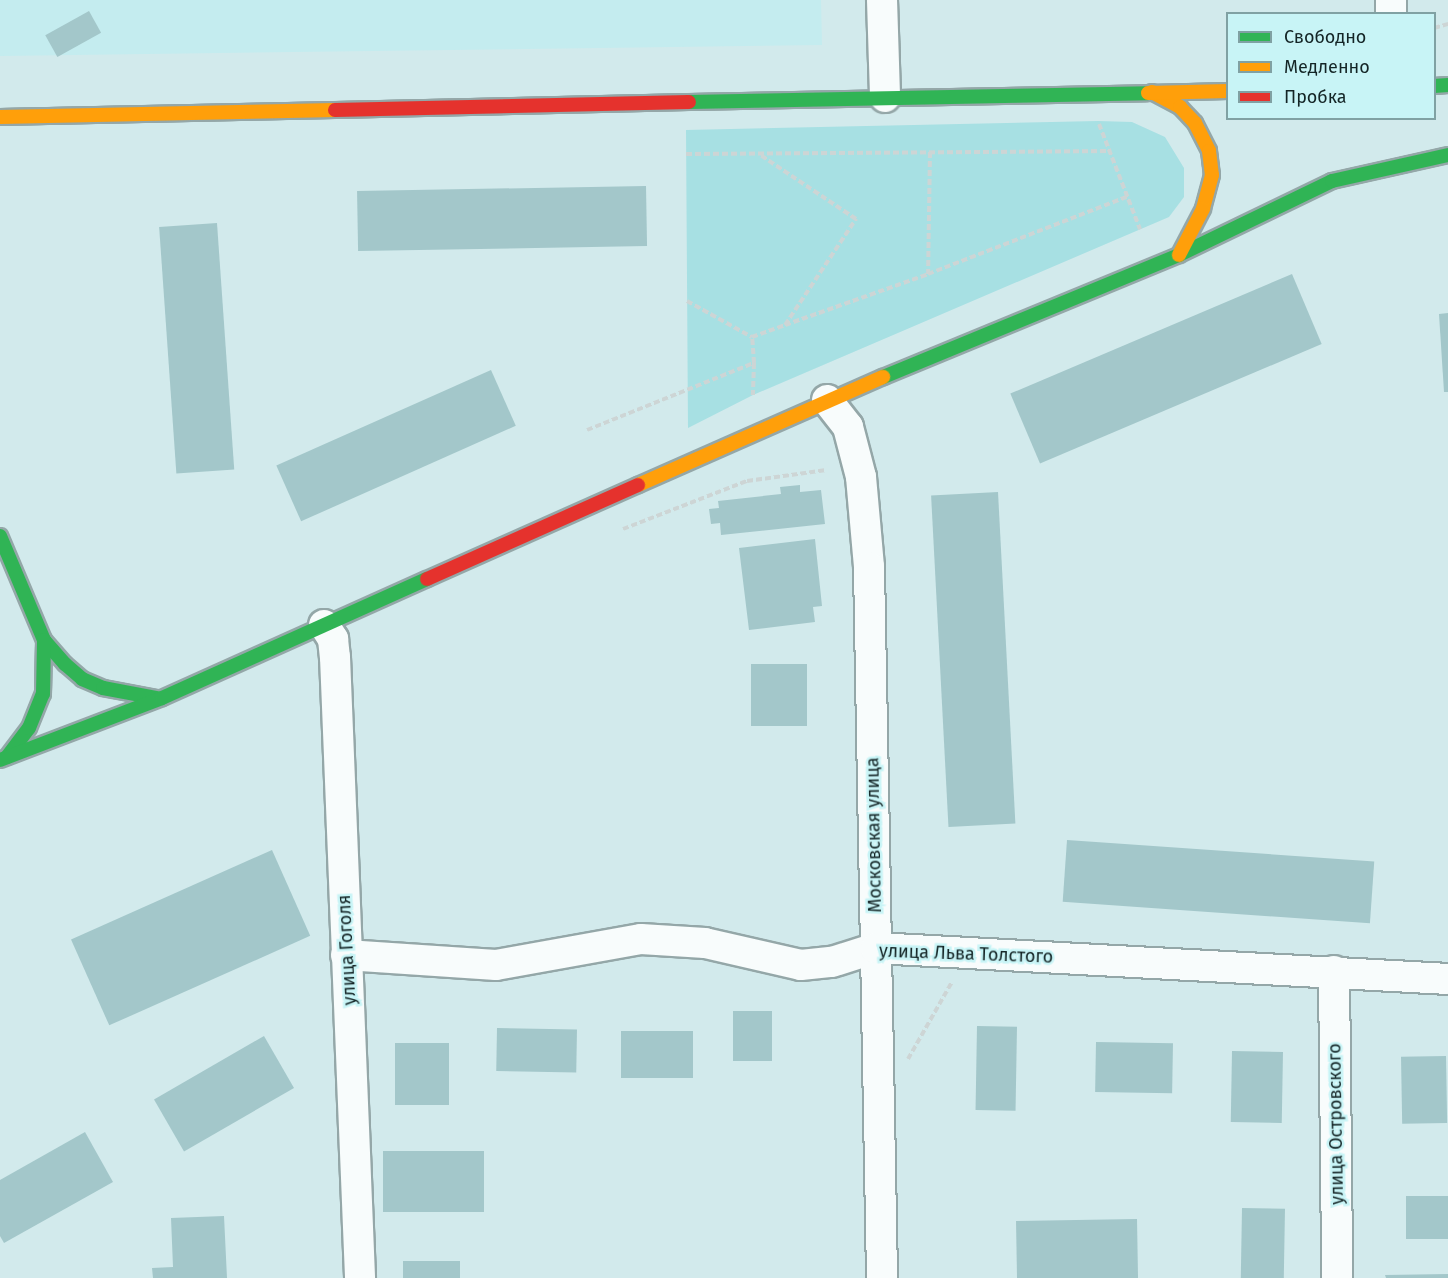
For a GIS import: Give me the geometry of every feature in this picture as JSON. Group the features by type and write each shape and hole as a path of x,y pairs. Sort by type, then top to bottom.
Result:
{"highway":[{"path":"0,117 1226,91"},
{"path":"1152,92 1188,115 1209,151 1212,175 1206,198 1179,255"},
{"path":"3,758 162,698 827,400 1179,255 1332,181 1448,155"},
{"path":"0,536 44,640 82,679 128,695 162,698"},
{"path":"3,758 29,728 43,694 44,640"}],"street":[{"path":"882,0 885,97"},
{"name":"Московская улица","path":"827,400 848,427 861,477 866,533 882,1278"},
{"name":"улица Гоголя","path":"324,625 333,639 335,657 346,955 356,1106 360,1278"},
{"name":"улица Льва Толстого","path":"346,955 496,964 641,939 705,943 801,965 832,962 876,948 1334,971 1448,979"},
{"name":"улица Островского","path":"1334,971 1337,1278"}],"path":[{"path":"1098,121 1140,229"},
{"path":"686,154 1110,151"},
{"path":"928,274 930,152"},
{"path":"759,153 856,219 784,325"},
{"path":"687,302 752,337 928,274 1127,197"},
{"path":"752,337 753,395"},
{"path":"587,430 754,363"},
{"path":"907,1061 968,953"}],"shaded area":[{"path":"0,0 821,0 822,45 0,56"},
{"path":"1132,122 1165,137 1184,168 1184,197 1169,217 753,395 688,428 686,130"}],"building":[{"path":"89,11 101,33 57,57 45,35"},
{"path":"646,186 647,246 358,251 357,191"},
{"path":"217,223 234,469 176,473 159,227"},
{"path":"1292,274 1322,344 1040,464 1010,394"},
{"path":"1448,313 1448,392 1444,392 1439,314"},
{"path":"491,370 516,426 301,521 276,466"},
{"path":"800,485 800,492 821,490 825,524 721,535 720,523 711,524 709,509 719,508 718,501 781,494 780,487"},
{"path":"998,492 1015,824 948,827 931,496"},
{"path":"815,539 822,606 813,607 815,622 749,630 739,548"},
{"path":"751,664 807,664 807,726 751,726"},
{"path":"1067,840 1374,861 1370,923 1063,902"},
{"path":"272,850 310,936 109,1025 71,939"},
{"path":"733,1011 772,1011 772,1061 733,1061"},
{"path":"977,1026 1017,1027 1016,1111 976,1110"},
{"path":"497,1028 577,1029 576,1072 496,1071"},
{"path":"621,1031 693,1031 693,1078 621,1078"},
{"path":"264,1036 294,1088 184,1151 154,1100"},
{"path":"1096,1042 1173,1043 1172,1093 1095,1092"},
{"path":"395,1043 449,1043 449,1105 395,1105"},
{"path":"1232,1051 1283,1052 1282,1123 1231,1122"},
{"path":"1446,1056 1447,1123 1402,1124 1401,1057"},
{"path":"85,1132 113,1182 4,1243 0,1236 0,1180"},
{"path":"383,1151 484,1151 484,1212 383,1212"},
{"path":"1406,1196 1448,1196 1448,1239 1406,1239"},
{"path":"1242,1208 1285,1209 1284,1278 1241,1278"},
{"path":"224,1216 227,1278 153,1278 152,1268 173,1267 171,1218"},
{"path":"1137,1219 1138,1278 1017,1278 1016,1221"},
{"path":"403,1261 460,1261 460,1278 403,1278"},
{"path":"1448,1274 1448,1278 1386,1278 1385,1275"}],"traffic: fast":[{"path":"1436,86 1448,85"},
{"path":"689,102 1148,93"},
{"path":"883,377 1179,255 1332,181 1448,155"},
{"path":"0,536 44,640 65,664 82,679 103,688 157,698"},
{"path":"0,760 162,698 427,579"},
{"path":"7,757 29,728 43,694 44,640"}],"traffic: slow":[{"path":"1148,93 1226,91"},
{"path":"1152,92 1180,107 1195,123 1209,151 1212,175 1203,209 1179,255"},
{"path":"0,117 335,110"},
{"path":"638,485 883,377"}],"traffic: jam":[{"path":"335,110 689,102"},
{"path":"427,579 638,485"}]}
